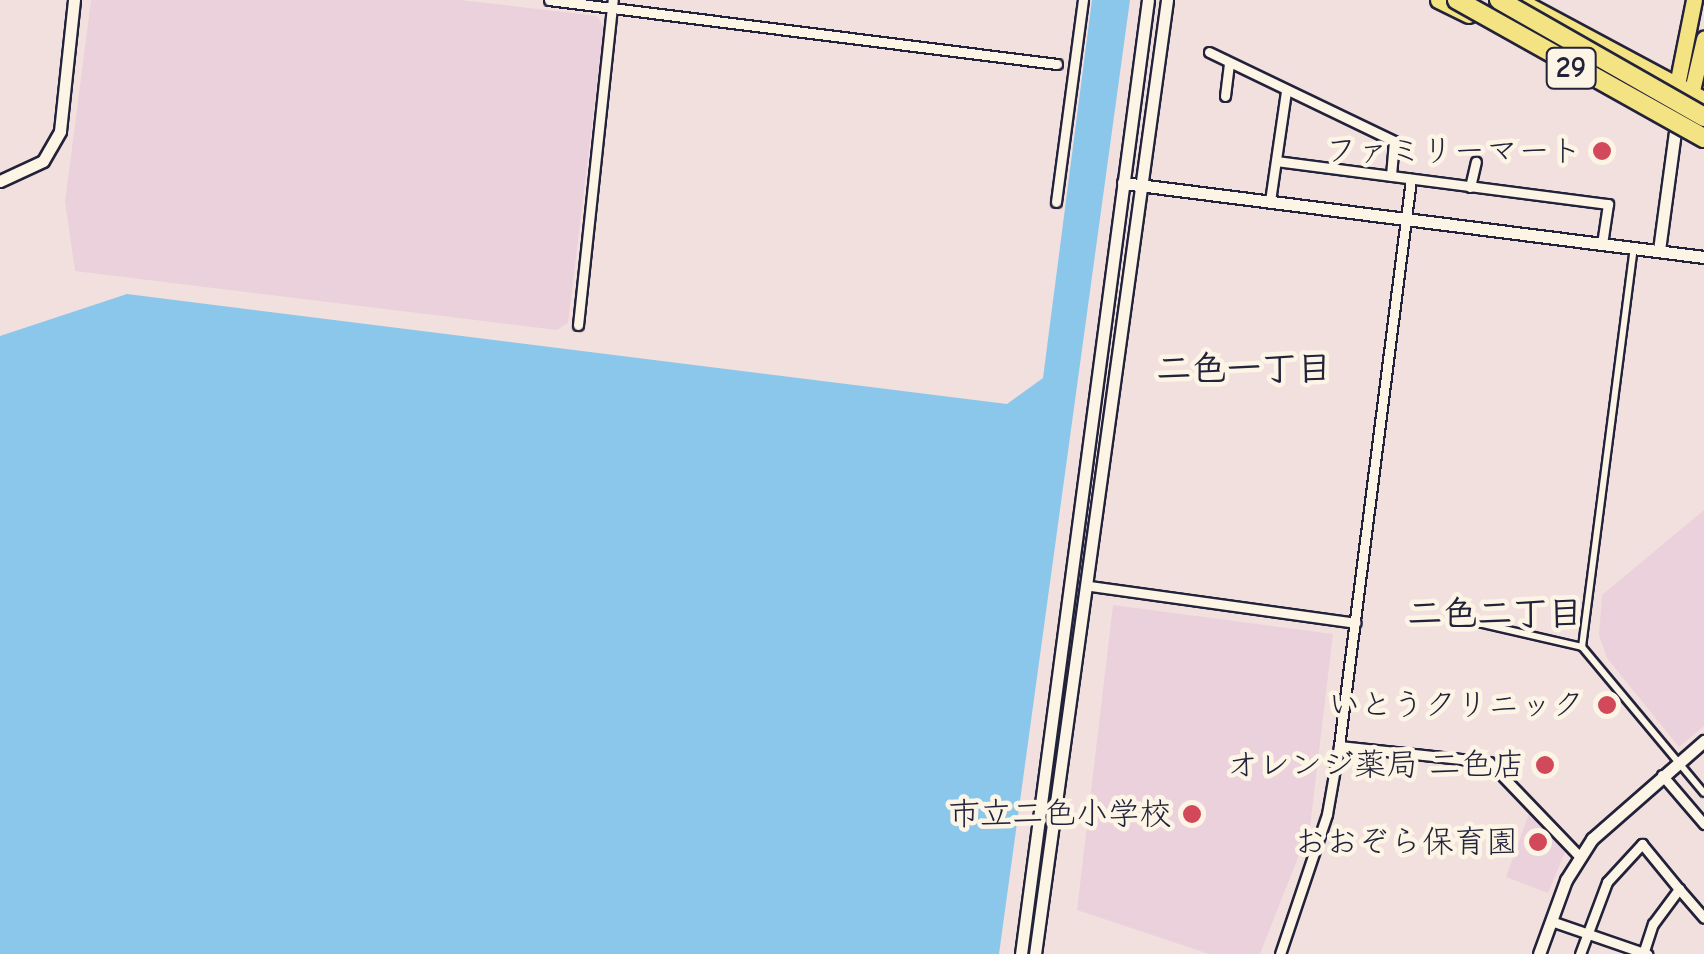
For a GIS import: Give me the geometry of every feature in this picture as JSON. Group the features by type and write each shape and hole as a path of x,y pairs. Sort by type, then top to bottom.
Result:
{"highway":[{"path":"1457,0 1704,137"},
{"path":"1499,0 1704,117"}],"main road":[{"name":"29","path":"1438,0 1704,137"},
{"name":"29","path":"1519,0 1698,96"},
{"path":"1676,124 1674,86 1694,0"},
{"path":"1676,124 1698,96 1704,39"}],"street":[{"path":"0,181 43,161 60,131 74,0"},
{"path":"549,0 612,4 1058,64"},
{"path":"1056,202 1083,0"},
{"path":"1022,954 1148,0"},
{"path":"1035,954 1090,586 1167,0"},
{"path":"578,325 612,4"},
{"path":"1209,52 1394,141 1391,176"},
{"path":"1226,96 1229,64"},
{"path":"1270,201 1286,91"},
{"path":"1659,250 1676,124"},
{"path":"1276,161 1608,204 1602,244"},
{"path":"1470,186 1476,162"},
{"path":"1280,954 1326,814 1339,746 1412,179"},
{"path":"1123,183 1704,257"},
{"path":"1582,647 1634,247"},
{"path":"1090,586 1356,622"},
{"path":"1474,622 1582,647 1704,793"},
{"path":"1540,954 1579,856 1662,775 1704,741"},
{"path":"1339,746 1489,762 1579,856"},
{"path":"1662,775 1704,824"},
{"path":"1580,954 1607,882 1642,844 1704,918"},
{"path":"1551,921 1645,954 1653,924 1679,889"}],"shaded area":[{"path":"91,0 461,0 597,16 604,26 568,323 557,330 75,271 65,202"},
{"path":"1704,510 1704,726 1679,747 1607,658 1599,635 1602,595"},
{"path":"1113,605 1333,634 1310,827 1260,954 1209,954 1077,910"},
{"name":"おおぞら保育園","path":"1531,808 1565,852 1548,893 1506,877"}],"water":[{"path":"1092,0 1130,0 999,954 0,954 0,336 127,294 1007,404 1043,378"}],"place":[{"name":"ファミリーマート","path":"1602,151"},
{"name":"いとうクリニック","path":"1607,705"},
{"name":"オレンジ薬局 二色店","path":"1545,765"},
{"name":"市立二色小学校","path":"1192,814"},
{"name":"おおぞら保育園","path":"1538,842"}],"district":[{"name":"二色一丁目","path":"1244,369"},
{"name":"二色二丁目","path":"1495,614"}]}
